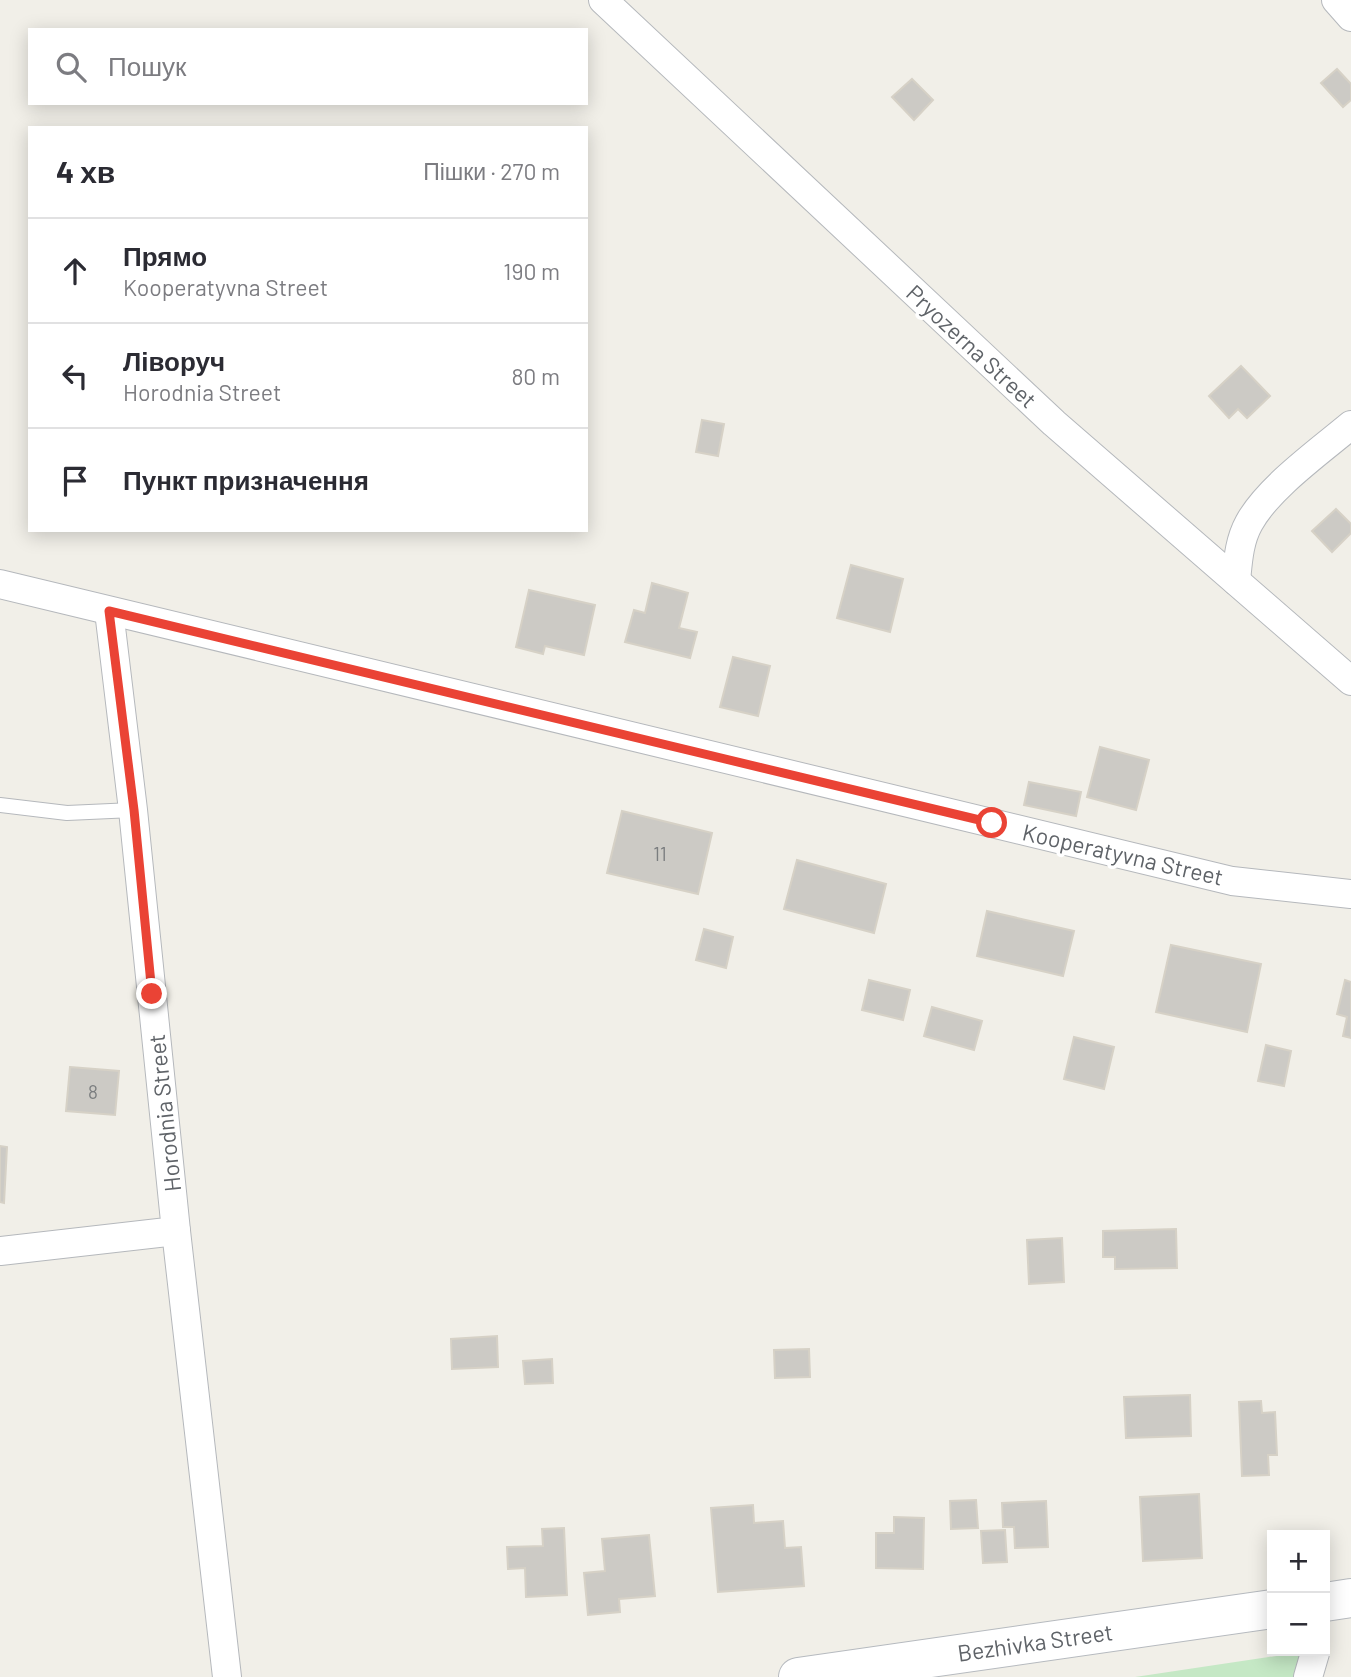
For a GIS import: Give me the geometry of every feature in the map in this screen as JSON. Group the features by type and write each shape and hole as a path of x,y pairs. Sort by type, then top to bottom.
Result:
{"main road":[{"path":"1330,1601 1351,1598"},
{"name":"Bezhivka Street","path":"798,1677 1267,1610"}],"street":[{"name":"Pryozerna Street","path":"603,0 1054,423 1351,681"},
{"path":"1336,0 1351,17"},
{"path":"1236,581 1239,548 1249,522 1270,495 1351,425"},
{"name":"Kooperatyvna Street","path":"0,584 1232,880 1351,894"},
{"name":"Horodnia Street","path":"109,611 134,810 176,1231 227,1677"},
{"path":"0,1251 176,1231"}],"lane":[{"path":"0,805 67,813 134,810"}],"green space":[{"path":"1276,1656 1302,1656 1295,1677 1135,1677"}],"building":[{"path":"1337,69 1351,84 1351,100 1343,107 1321,83"},
{"path":"912,79 933,100 914,120 892,97"},
{"path":"1241,366 1270,396 1247,418 1238,409 1229,418 1209,396"},
{"path":"702,420 724,424 718,456 696,452"},
{"path":"1336,509 1351,524 1351,533 1332,552 1312,531"},
{"path":"851,565 903,579 890,632 837,618"},
{"path":"652,583 688,593 679,628 697,632 690,658 625,642 634,610 645,613"},
{"path":"529,590 595,605 584,655 545,646 543,654 516,647"},
{"path":"733,657 770,666 758,716 720,707"},
{"path":"1100,747 1149,760 1136,810 1087,797"},
{"path":"1029,782 1081,792 1076,816 1024,805"},
{"path":"622,811 712,833 698,894 607,873"},
{"path":"797,860 886,884 874,933 784,909"},
{"path":"987,911 1074,931 1063,976 977,956"},
{"path":"704,929 733,937 726,968 696,960"},
{"path":"1171,945 1261,964 1247,1032 1156,1012"},
{"path":"869,980 910,990 903,1020 862,1010"},
{"path":"1345,980 1351,982 1351,1038 1343,1036 1347,1017 1337,1014"},
{"path":"932,1007 982,1021 974,1050 924,1036"},
{"path":"1074,1037 1114,1047 1104,1089 1064,1079"},
{"path":"1266,1045 1291,1051 1284,1086 1258,1081"},
{"path":"70,1067 119,1071 115,1115 66,1111"},
{"path":"0,1146 7,1147 4,1203 0,1202"},
{"path":"1176,1229 1177,1268 1115,1269 1115,1257 1103,1257 1103,1231"},
{"path":"1062,1238 1064,1282 1029,1284 1027,1240"},
{"path":"497,1336 498,1367 452,1369 451,1339"},
{"path":"809,1349 810,1377 775,1378 774,1350"},
{"path":"552,1359 553,1383 525,1384 523,1361"},
{"path":"1190,1395 1191,1436 1126,1438 1124,1397"},
{"path":"1261,1401 1262,1413 1275,1412 1277,1455 1268,1455 1269,1475 1242,1476 1239,1402"},
{"path":"1199,1494 1202,1558 1143,1561 1140,1497"},
{"path":"976,1500 978,1528 951,1529 950,1501"},
{"path":"1046,1501 1048,1547 1015,1548 1014,1527 1003,1527 1002,1503"},
{"path":"753,1505 754,1523 783,1521 785,1548 801,1547 804,1586 718,1592 711,1508"},
{"path":"894,1517 924,1518 923,1569 876,1568 876,1533 894,1533"},
{"path":"564,1528 567,1595 526,1597 525,1568 508,1569 507,1547 543,1546 542,1529"},
{"path":"1005,1530 1007,1562 983,1563 981,1531"},
{"path":"649,1535 655,1596 619,1599 620,1612 588,1615 584,1573 605,1571 602,1539"}],"route":[{"path":"152,994 134,810 109,611 992,823"}]}
